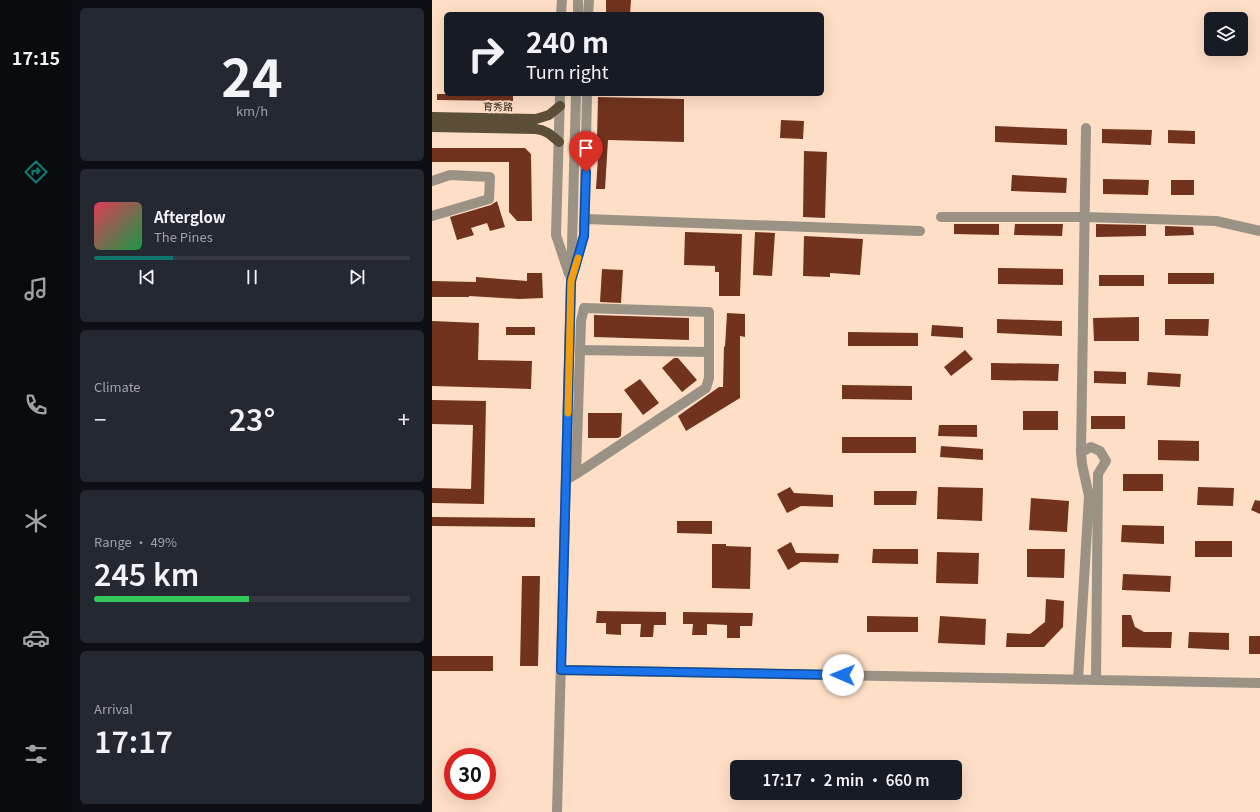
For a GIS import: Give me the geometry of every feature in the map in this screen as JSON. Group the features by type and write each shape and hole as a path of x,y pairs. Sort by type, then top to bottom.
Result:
{"main road":[{"name":"育秀路","path":"432,117 536,119 549,115 560,106"},
{"path":"432,127 536,129 549,133 558,142"}],"street":[{"path":"561,12 562,0"},
{"path":"578,0 578,12"},
{"path":"588,12 589,0"},
{"path":"560,96 556,235 571,281"},
{"path":"557,812 576,96"},
{"path":"571,281 584,236 587,96"},
{"path":"1078,680 1089,496 1081,452 1086,128"},
{"path":"432,181 450,176 490,177 489,199 432,216"},
{"path":"941,216 1085,217 1216,221 1260,231"},
{"path":"585,219 920,231"},
{"path":"566,480 576,474 706,388 710,378 709,312 584,308 581,321 576,474"},
{"path":"580,350 709,352"},
{"path":"1081,452 1090,447 1100,451 1106,461 1098,474 1096,680"},
{"path":"561,670 1260,683"}],"building":[{"path":"606,0 631,0 630,12 606,12"},
{"path":"437,94 444,94 444,96 513,96 513,101 437,100"},
{"path":"598,97 684,99 684,142 608,140 605,189 596,189 599,140 597,140"},
{"path":"781,120 804,121 803,139 780,138"},
{"path":"995,126 1067,129 1067,145 995,142"},
{"path":"1102,129 1152,130 1151,145 1102,143"},
{"path":"1168,130 1195,131 1195,144 1168,143"},
{"path":"432,148 525,148 531,154 532,221 517,221 509,212 509,162 432,162"},
{"path":"804,151 827,152 825,218 803,217"},
{"path":"1012,175 1067,178 1066,193 1011,191"},
{"path":"1103,179 1149,180 1148,195 1103,194"},
{"path":"1171,180 1194,180 1194,195 1171,195"},
{"path":"497,201 505,227 490,231 487,223 471,228 474,235 457,240 450,217 491,205"},
{"path":"954,224 999,224 999,235 954,234"},
{"path":"1015,224 1063,224 1062,236 1014,235"},
{"path":"1096,224 1146,225 1146,236 1096,237"},
{"path":"1165,226 1193,227 1194,235 1165,236"},
{"path":"685,232 742,234 740,296 719,296 719,272 715,272 715,266 684,265"},
{"path":"755,232 775,233 772,276 753,275"},
{"path":"804,236 863,239 860,275 830,273 830,277 803,276"},
{"path":"998,268 1063,269 1063,285 998,284"},
{"path":"602,269 623,270 621,303 600,302"},
{"path":"527,273 542,273 543,298 519,299 469,296 432,297 432,281 476,282 476,277 527,281"},
{"path":"1168,273 1214,273 1214,284 1168,284"},
{"path":"1099,275 1144,275 1144,286 1099,286"},
{"path":"727,313 745,314 745,337 740,336 740,398 686,431 678,416 719,387 723,387 724,346 725,347"},
{"path":"594,315 689,318 689,340 594,337"},
{"path":"1139,317 1139,341 1094,341 1093,318"},
{"path":"997,319 1062,321 1062,336 997,333"},
{"path":"1165,319 1209,319 1208,336 1165,335"},
{"path":"432,321 479,323 478,360 532,361 531,389 432,386"},
{"path":"932,325 963,327 963,338 931,336"},
{"path":"506,327 535,327 535,335 506,335"},
{"path":"848,332 918,333 918,346 848,346"},
{"path":"965,350 973,359 951,376 944,367"},
{"path":"674,358 678,358 697,380 682,392 662,368"},
{"path":"991,363 1059,364 1058,381 991,380"},
{"path":"1094,371 1126,372 1126,384 1094,383"},
{"path":"1148,372 1181,374 1180,387 1147,385"},
{"path":"640,379 659,403 643,415 624,390"},
{"path":"842,385 912,386 912,400 842,399"},
{"path":"432,400 486,401 484,504 432,503 432,488 471,489 473,425 432,424"},
{"path":"1023,411 1058,411 1058,430 1023,430"},
{"path":"588,413 622,413 621,436 618,438 588,438"},
{"path":"1091,416 1125,416 1125,429 1091,429"},
{"path":"939,425 977,425 977,437 938,436"},
{"path":"842,437 916,437 916,453 842,453"},
{"path":"1158,440 1199,441 1199,461 1158,460"},
{"path":"941,446 983,449 983,460 940,457"},
{"path":"1123,474 1163,474 1163,491 1123,491"},
{"path":"790,487 794,493 833,495 833,507 801,506 787,513 777,494"},
{"path":"938,487 983,488 982,521 937,519"},
{"path":"1198,487 1234,488 1233,506 1197,505"},
{"path":"874,491 917,491 916,505 874,505"},
{"path":"1031,498 1069,501 1067,532 1029,530"},
{"path":"1255,500 1260,501 1260,514 1251,510"},
{"path":"432,517 535,518 535,527 432,526"},
{"path":"677,521 712,521 712,534 677,533"},
{"path":"1122,525 1164,526 1164,544 1121,542"},
{"path":"1195,541 1232,541 1232,557 1195,557"},
{"path":"791,542 796,553 839,554 838,563 801,562 788,570 777,550"},
{"path":"712,544 751,547 750,589 712,588"},
{"path":"873,549 918,549 918,564 872,563"},
{"path":"1027,549 1065,549 1064,578 1027,577"},
{"path":"937,552 979,553 978,584 936,583"},
{"path":"1123,574 1171,576 1170,592 1122,590"},
{"path":"522,576 540,576 538,666 520,666"},
{"path":"1046,599 1064,601 1063,627 1044,647 1006,647 1007,633 1030,634 1045,622"},
{"path":"597,611 666,612 666,625 654,625 653,637 640,637 641,624 621,624 621,635 606,634 606,623 596,623"},
{"path":"683,612 753,613 752,626 740,626 740,638 727,638 727,625 707,624 707,635 692,635 693,624 683,624"},
{"path":"1122,615 1131,615 1135,627 1144,632 1172,632 1171,648 1122,647"},
{"path":"867,616 918,617 918,632 867,632"},
{"path":"940,616 986,619 985,645 938,643"},
{"path":"1189,632 1229,633 1229,650 1188,648"},
{"path":"1249,636 1260,636 1260,654 1249,654"},
{"path":"432,656 493,656 493,671 432,671"}],"slow traffic":[{"path":"568,413 571,281 578,258"}],"route":[{"path":"586,172 584,236 571,281 561,670 843,675"}]}
